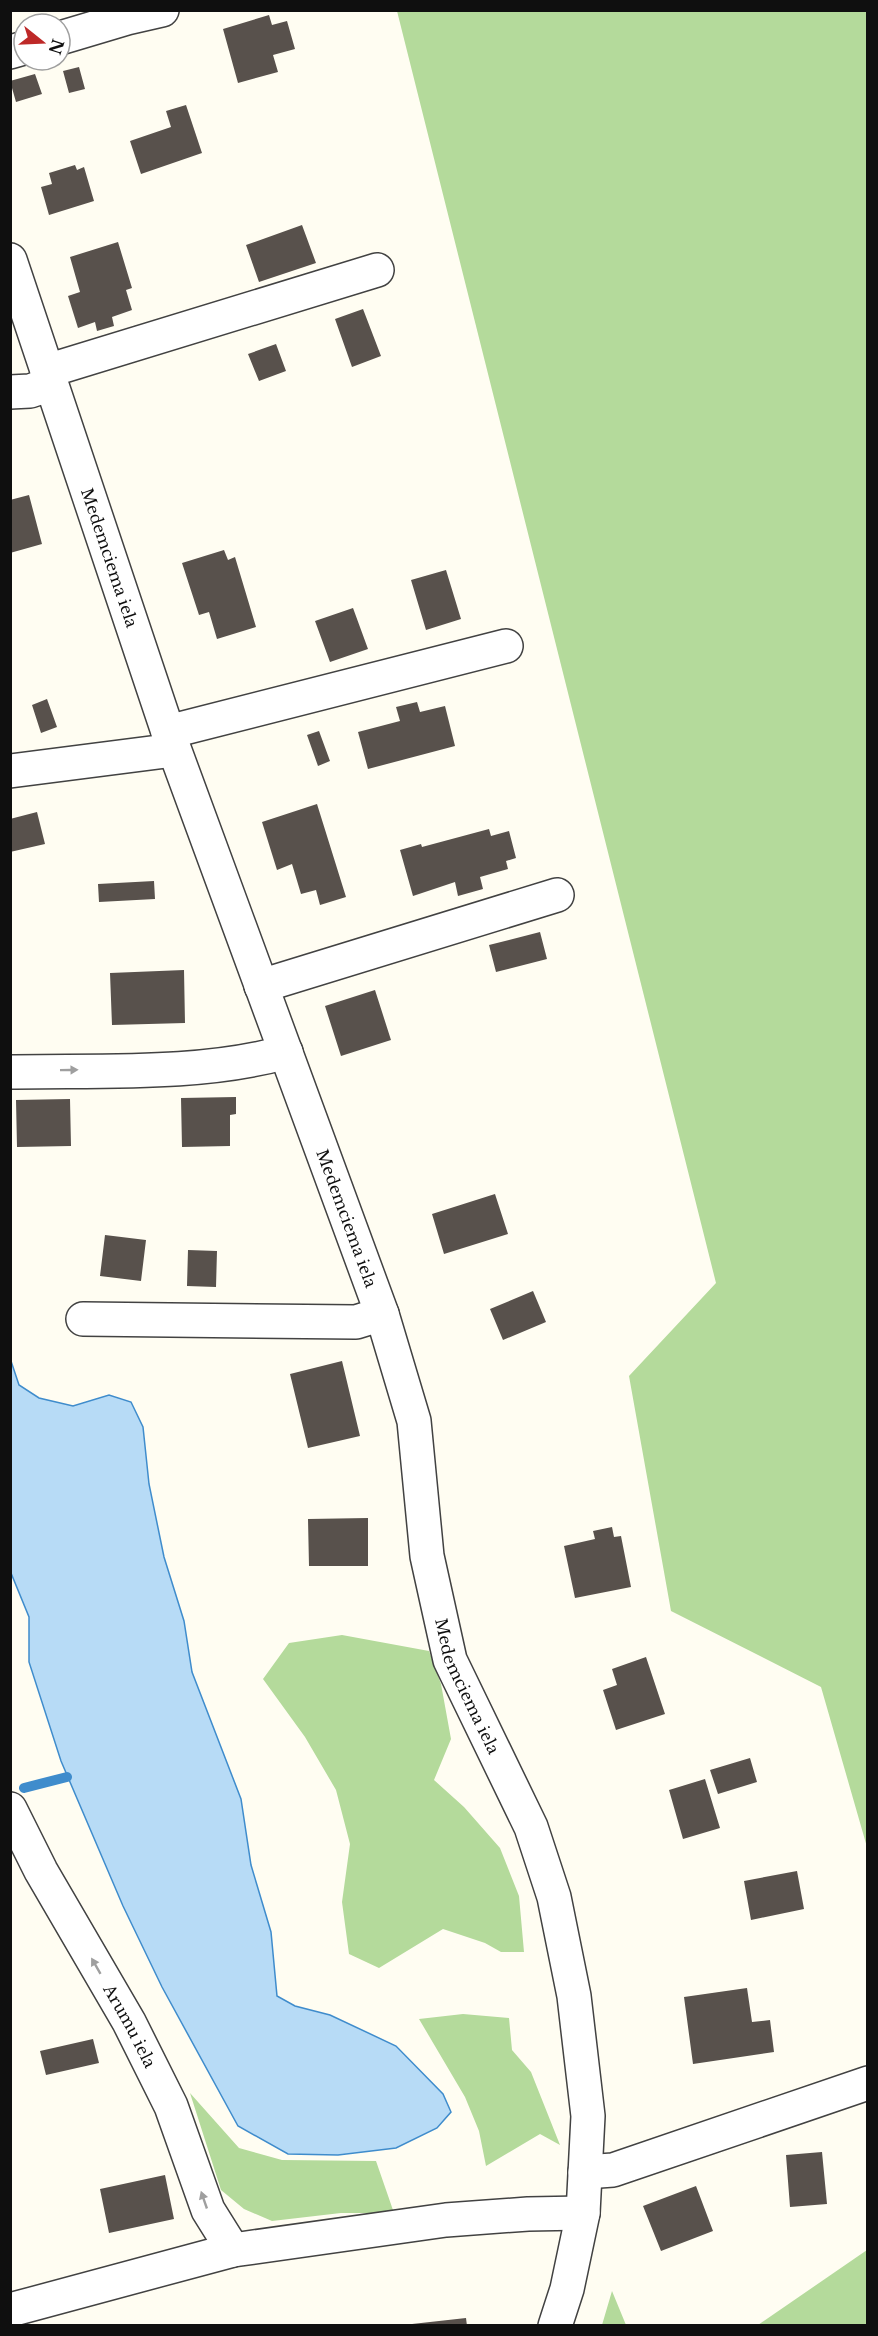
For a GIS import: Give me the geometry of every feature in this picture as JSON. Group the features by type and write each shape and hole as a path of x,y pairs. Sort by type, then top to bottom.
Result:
{"street":[{"path":"72,34 127,14 162,10"},
{"name":"Medemciema iela","path":"10,260 171,741 382,1314 414,1421 427,1556 450,1660 531,1827 554,1897 574,1996 588,2116 583,2213 567,2289 555,2325"},
{"path":"10,392 30,391 49,377 377,270"},
{"path":"10,771 171,741 506,646"},
{"path":"261,986 557,895"},
{"path":"10,1072 196,1068 258,1060 286,1052"},
{"path":"83,1319 356,1322 382,1314"},
{"name":"Arumu iela","path":"10,1809 41,1871 129,2022 171,2106 208,2210 233,2250"},
{"path":"585,2172 613,2170 867,2083"},
{"path":"10,2310 233,2250 446,2220 528,2214 583,2213"}],"green space":[{"path":"397,11 867,11 867,1847 821,1687 671,1611 629,1376 716,1283"},
{"path":"342,1635 429,1651 441,1684 451,1739 434,1780 464,1807 500,1848 519,1896 524,1952 501,1952 485,1943 443,1929 379,1968 349,1954 342,1902 350,1844 336,1790 305,1737 263,1679 289,1643"},
{"path":"463,2014 509,2018 512,2050 531,2072 560,2145 540,2134 486,2166 479,2131 465,2097 419,2019"},
{"path":"190,2093 239,2148 282,2160 376,2161 394,2213 341,2213 272,2221 244,2209 221,2190"},
{"path":"867,2250 867,2325 758,2325"},
{"path":"612,2291 626,2325 602,2325"}],"water":[{"path":"10,1358 19,1385 39,1398 73,1406 109,1395 131,1402 143,1427 149,1484 164,1557 184,1621 192,1672 241,1799 251,1865 271,1932 277,1996 295,2006 330,2015 396,2046 443,2094 451,2112 437,2128 396,2148 338,2155 288,2154 238,2126 162,1987 123,1906 61,1761 29,1662 29,1617 11,1573"}],"building":[{"path":"269,15 272,25 287,21 295,49 273,55 278,72 238,83 223,29"},
{"path":"79,67 85,89 69,93 63,72 72,72 72,69"},
{"path":"35,74 42,94 16,102 10,81"},
{"path":"186,105 202,153 141,174 130,141 171,127 166,111"},
{"path":"75,165 77,170 84,167 94,201 49,215 41,187 52,184 49,173"},
{"path":"302,225 316,263 259,282 246,245"},
{"path":"118,242 132,288 126,290 132,310 112,317 114,326 97,331 95,322 78,328 68,296 80,292 70,257"},
{"path":"363,309 381,356 352,367 335,319"},
{"path":"276,344 286,371 259,381 248,354"},
{"path":"29,495 42,544 10,553 10,500"},
{"path":"224,550 228,560 235,557 256,627 217,639 209,612 199,615 182,563"},
{"path":"446,570 461,619 426,630 411,580"},
{"path":"353,608 368,649 330,662 315,621"},
{"path":"47,699 57,727 41,733 32,705"},
{"path":"417,702 420,712 445,706 455,746 368,769 358,732 400,721 396,707"},
{"path":"319,731 330,761 318,766 307,735"},
{"path":"317,804 346,897 320,905 316,890 301,894 292,864 277,870 262,822"},
{"path":"37,812 45,844 10,852 10,819"},
{"path":"489,829 491,836 509,831 516,858 506,861 508,869 480,877 483,889 458,896 455,882 413,896 400,850 421,844 422,847"},
{"path":"154,881 155,899 99,902 98,884"},
{"path":"540,932 547,959 496,972 489,945"},
{"path":"184,970 185,1023 112,1025 110,973"},
{"path":"375,990 391,1040 341,1056 325,1006"},
{"path":"236,1097 236,1114 230,1115 230,1146 182,1147 181,1098"},
{"path":"70,1099 71,1146 17,1147 16,1100"},
{"path":"495,1194 508,1234 444,1254 432,1214"},
{"path":"105,1235 146,1240 141,1281 100,1276"},
{"path":"188,1250 217,1251 216,1287 187,1286"},
{"path":"533,1291 546,1322 503,1340 490,1309"},
{"path":"342,1361 360,1436 308,1448 290,1374"},
{"path":"368,1518 368,1566 309,1566 308,1519"},
{"path":"612,1527 614,1537 621,1536 631,1587 575,1598 564,1546 595,1539 593,1531"},
{"path":"646,1657 665,1714 616,1730 603,1690 617,1685 612,1669"},
{"path":"750,1758 757,1782 718,1794 710,1770"},
{"path":"705,1779 720,1828 683,1839 669,1790"},
{"path":"797,1871 804,1909 751,1920 744,1881"},
{"path":"747,1988 752,2022 770,2020 774,2052 693,2064 684,1997"},
{"path":"93,2039 99,2063 46,2075 40,2051"},
{"path":"822,2152 827,2204 790,2207 786,2155"},
{"path":"165,2175 174,2219 109,2233 100,2189"},
{"path":"696,2186 713,2231 661,2251 643,2206"},
{"path":"466,2318 467,2326 412,2326 412,2324"}],"waterway":[{"path":"24,1788 67,1777"}]}
